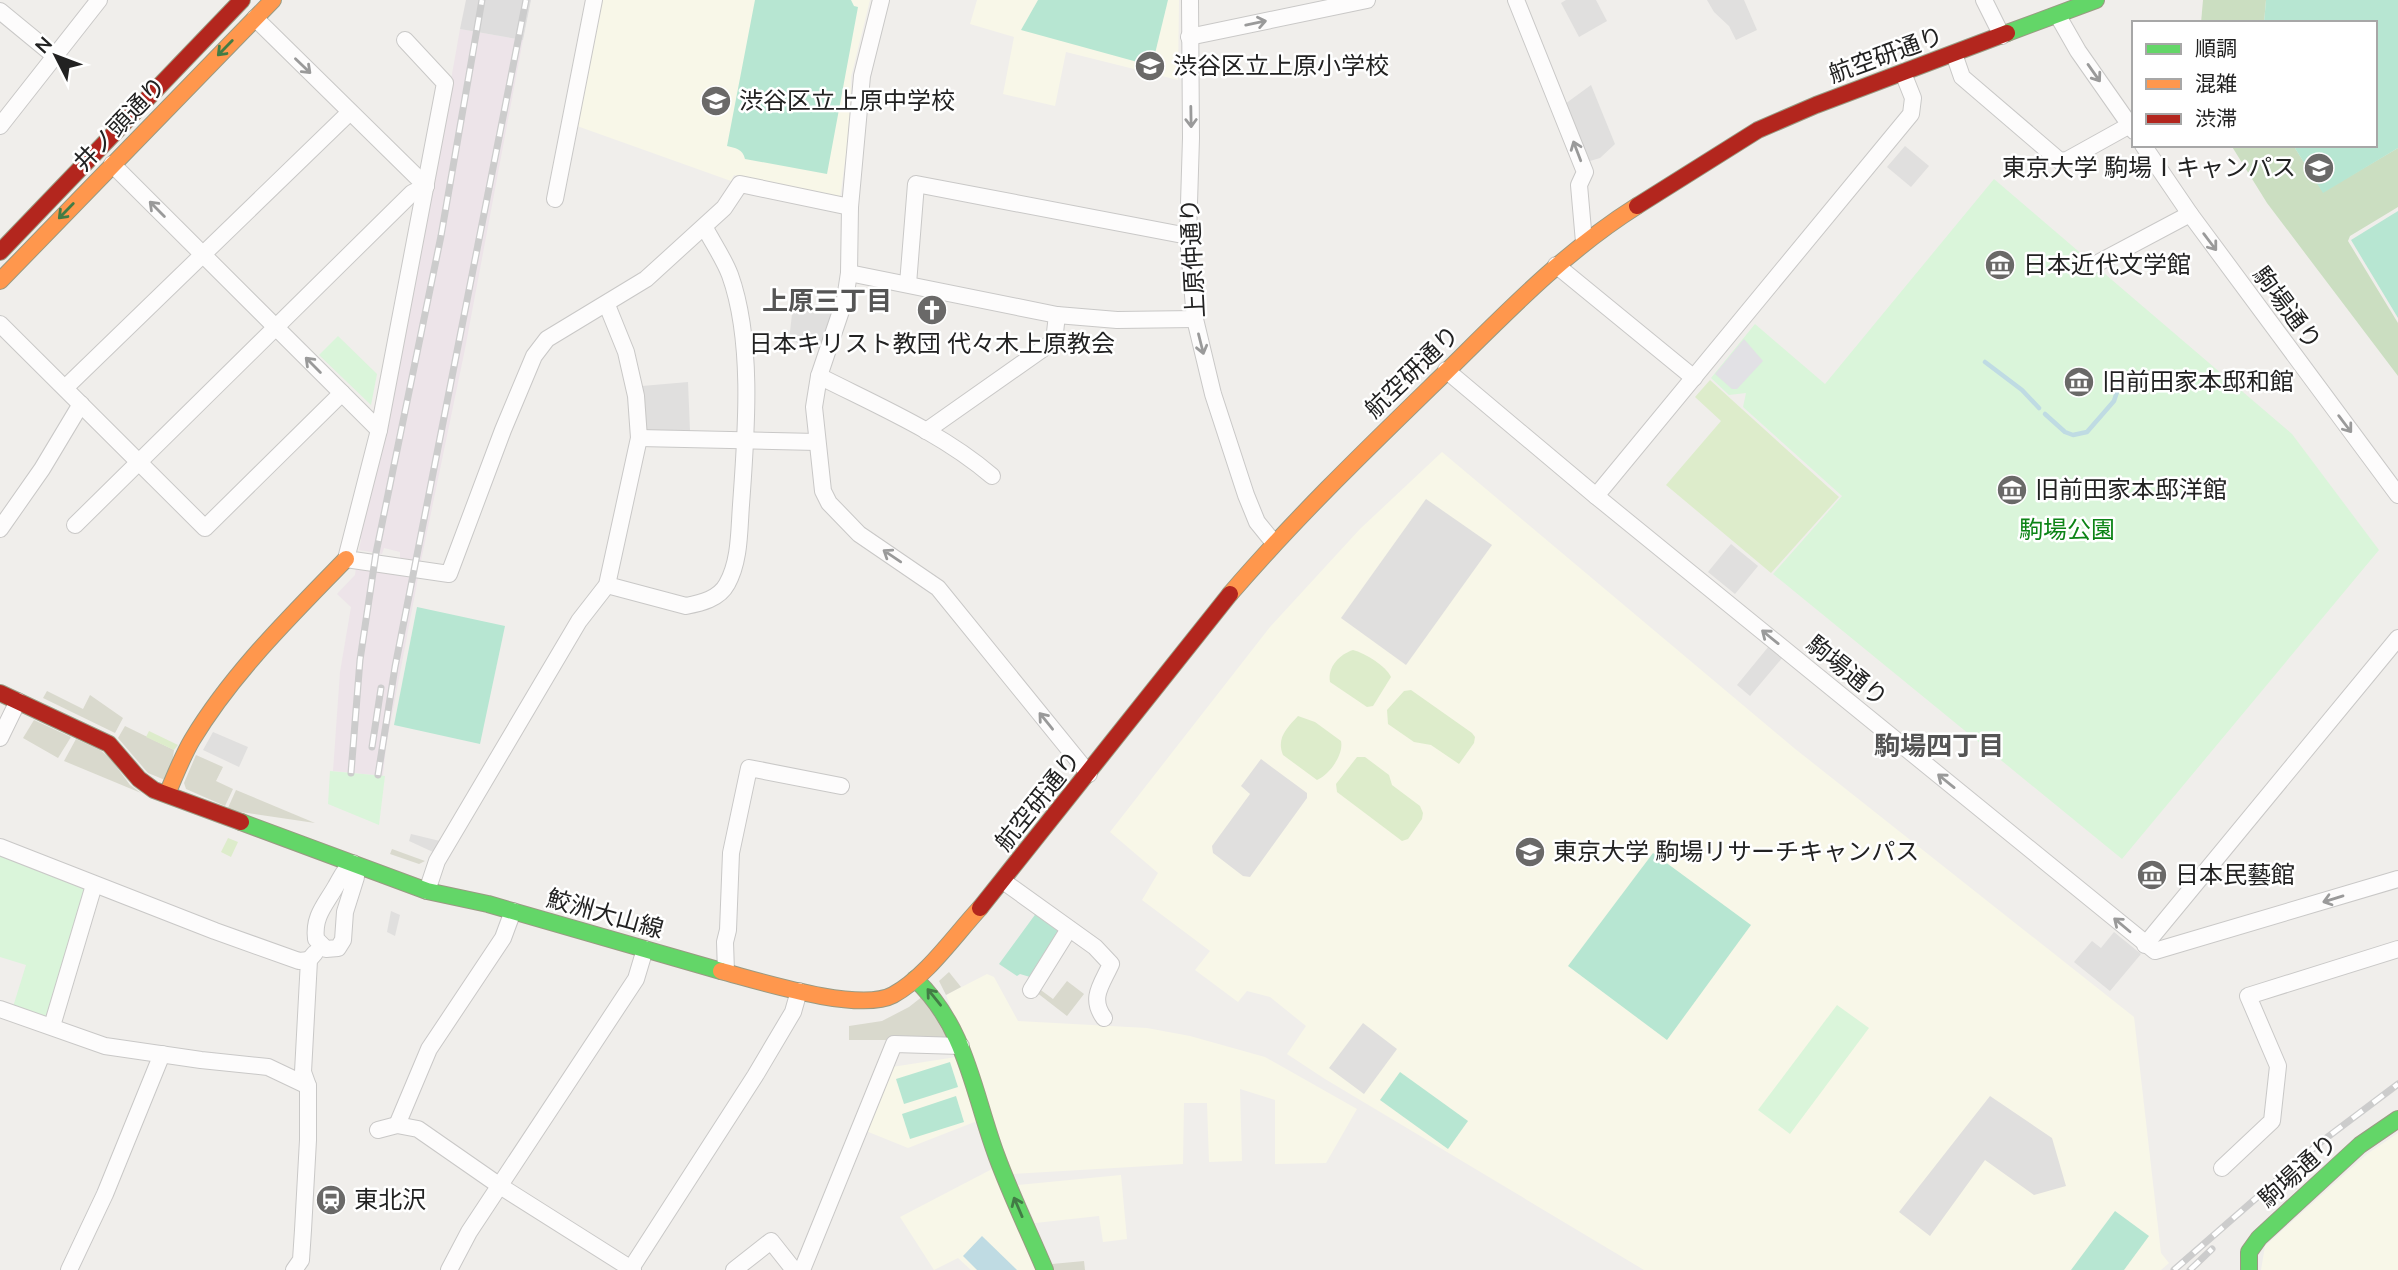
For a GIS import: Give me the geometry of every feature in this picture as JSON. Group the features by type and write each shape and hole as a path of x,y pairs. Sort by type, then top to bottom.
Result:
{"street":[{"path":"0,126 99,0"},
{"name":"井ノ頭通り","path":"0,251 242,0"},
{"name":"井ノ頭通り","path":"0,281 273,0"},
{"path":"555,199 594,0"},
{"path":"881,0 862,76 845,299 819,376 814,407 823,491 829,503 859,534 938,588 1089,774"},
{"name":"上原仲通り","path":"1190,0 1191,138 1188,236 1195,319 1213,394 1245,495 1257,522 1274,542"},
{"path":"1189,37 1367,0"},
{"path":"1516,0 1585,172 1579,185 1584,242"},
{"path":"1984,0 2002,36"},
{"name":"航空研通り","path":"915,979 1003,881 1224,601 1274,542 1446,370 1556,265 1584,242 1758,130 1816,105 2096,0"},
{"path":"0,11 56,57"},
{"path":"1954,54 1962,78 2060,161 2067,160 2132,128 2078,51 2058,16"},
{"path":"255,18 426,186"},
{"path":"167,794 193,739 232,683 273,635 346,559 379,430 444,83 405,40"},
{"path":"1596,496 1911,114 1913,98 1903,73"},
{"path":"65,388 350,111"},
{"name":"駒場通り","path":"2144,147 2190,215 2398,495"},
{"path":"112,164 379,430"},
{"path":"346,559 449,575 503,430 534,356 547,339 646,279 705,228 724,208 740,184 850,207"},
{"path":"908,284 916,184 1188,236"},
{"path":"75,525 412,193 426,186"},
{"path":"2094,265 2190,215"},
{"path":"607,585 686,606 699,604 720,593 732,573 737,548 746,439 745,377 736,300 724,262 705,228"},
{"path":"1556,265 1694,378"},
{"path":"849,273 1057,315 1118,320 1195,319"},
{"path":"427,891 437,861 579,621 607,585 639,438 636,396 626,352 607,305"},
{"path":"926,431 1054,341 1057,315"},
{"path":"0,324 205,528 342,393"},
{"name":"駒場通り","path":"1446,370 2145,945"},
{"path":"819,376 926,431 975,461 992,476"},
{"path":"0,529 42,469 81,404"},
{"path":"639,438 817,442"},
{"path":"2398,638 2145,945 2155,951 2163,950 2398,879"},
{"name":"鮫洲大山線","path":"0,693 109,744 139,779 154,790 427,891 513,911 822,997 876,1000 892,996 915,979"},
{"path":"0,738 18,701"},
{"path":"726,972 725,942 728,930 731,853 749,768 841,786"},
{"path":"0,847 287,957 299,961 309,960"},
{"path":"353,863 356,877 345,912 342,944 335,950 321,946 316,934 317,917 323,905 337,885 342,871 353,863"},
{"path":"1003,881 1095,947 1111,964 1096,1001 1104,1018"},
{"path":"52,1026 94,885"},
{"path":"323,905 334,906 345,912"},
{"path":"397,1125 429,1049 503,938 513,911"},
{"path":"1031,990 1069,929"},
{"path":"294,1270 301,1260 308,1140 308,1086 303,1072 309,960 321,946"},
{"path":"449,1270 469,1232 636,979 645,949"},
{"path":"2222,1168 2272,1121 2278,1066 2248,996 2398,949"},
{"path":"915,979 940,1003 961,1046 990,1141 1045,1270"},
{"path":"377,1130 397,1125 418,1129 500,1186 631,1270 755,1076 793,1012 799,991"},
{"path":"0,1009 105,1046 268,1067 308,1086"},
{"path":"802,1270 894,1044 961,1046"},
{"path":"69,1270 105,1194 162,1054"},
{"name":"駒場通り","path":"2249,1270 2249,1252 2259,1238 2360,1145 2398,1119"},
{"path":"734,1270 771,1241 794,1270"}],"shaded area":[{"name":"渋谷区立上原中学校","path":"601,0 870,0 851,77 850,125 840,198 734,175 731,181 577,126"},
{"name":"渋谷区立上原小学校","path":"977,0 1179,0 1178,80 1066,52 1055,106 1003,94 1014,37 970,24"},
{"path":"1566,0 1596,0 1607,21 1579,37 1561,3"},
{"path":"1707,0 1744,0 1757,30 1736,40 1729,26 1714,12"},
{"path":"460,29 523,40 465,349 421,561 400,558 400,552 384,548 382,554 359,550 361,539 355,537 424,232"},
{"path":"1591,85 1615,144 1600,158 1590,161 1565,104"},
{"path":"1905,146 1929,166 1911,187 1887,167"},
{"path":"793,305 832,312 820,348 789,341"},
{"path":"1744,339 1763,361 1737,389 1732,389 1715,374"},
{"path":"688,382 690,431 646,431 642,386"},
{"name":"東京大学 駒場リサーチキャンパス","path":"1442,452 1794,748 2134,1017 2161,1253 2169,1263 2161,1270 1644,1270 1287,1054 1306,1026 1270,997 1247,991 1238,1002 1195,970 1210,951 1142,900 1158,873 1110,832 1270,627 1360,529"},
{"path":"1426,499 1492,545 1406,665 1341,618"},
{"path":"1731,544 1758,566 1735,594 1708,572"},
{"path":"356,568 418,578 383,776 333,771 340,672 351,607 337,594 355,575"},
{"path":"1769,646 1783,657 1750,696 1737,685"},
{"path":"47,691 83,709 90,695 123,718 115,733 43,698"},
{"path":"34,720 71,737 58,758 23,738"},
{"path":"125,726 174,750 165,780 148,773 118,738"},
{"path":"213,732 248,747 239,767 203,750"},
{"path":"76,739 100,750 110,758 130,785 141,793 64,761"},
{"path":"196,755 223,767 216,781 233,789 225,806 186,789 184,783"},
{"path":"1261,759 1307,793 1307,798 1250,877 1243,876 1213,853 1212,846 1250,794 1241,786"},
{"path":"236,790 315,823 227,810"},
{"path":"411,834 440,841 433,852 409,841"},
{"path":"392,849 425,861 419,864 390,854"},
{"path":"391,911 400,915 395,936 387,932"},
{"path":"2114,932 2141,954 2110,991 2074,962 2092,941 2101,948"},
{"path":"949,972 961,987 946,995 939,981"},
{"path":"987,974 994,977 1018,1021 1147,1028 1190,1036 1265,1057 1357,1109 1326,1163 1275,1164 1275,1100 1240,1089 1242,1161 1209,1162 1207,1103 1184,1103 1183,1164 1012,1174 946,995"},
{"path":"1067,981 1084,994 1067,1016 1036,992 1038,988 1053,999"},
{"path":"923,996 948,1040 849,1040 849,1026 882,1021 909,1007"},
{"path":"1363,1023 1397,1049 1364,1094 1329,1068"},
{"path":"956,1057 977,1121 908,1148 866,1131 892,1067"},
{"path":"1990,1096 2052,1138 2066,1186 2034,1195 1985,1160 1930,1236 1899,1212"},
{"path":"2398,1133 2398,1270 2261,1270 2265,1246 2367,1154"},
{"path":"994,1168 1040,1270 971,1270 958,1258 934,1270 900,1217"},
{"path":"1121,1175 1127,1239 1103,1242 1099,1216 1035,1223 1018,1185"},
{"path":"1084,1261 1085,1270 1054,1270 1052,1264"}],"green space":[{"path":"755,0 851,0 854,6 858,7 827,174 745,159 741,151 727,146"},
{"path":"1038,0 1168,0 1152,66 1021,30"},
{"path":"2203,0 2266,0 2264,21 2201,21"},
{"path":"2266,0 2398,0 2398,148 2323,193 2294,147 2377,147 2377,21 2264,21"},
{"path":"2232,147 2294,147 2323,192 2398,148 2398,207 2350,236 2348,241 2398,323 2398,376 2267,203"},
{"name":"駒場公園","path":"1994,179 2292,434 2379,550 2122,859 1773,574 1842,496 1743,407 1746,393 1729,395 1711,378 1755,324 1825,384"},
{"path":"2398,211 2398,318 2351,240"},
{"path":"338,336 377,374 371,405 319,355"},
{"path":"1710,380 1839,497 1771,573 1666,485 1721,421 1695,397"},
{"path":"417,607 505,626 480,744 394,725"},
{"path":"1353,650 1375,660 1391,677 1373,706 1367,707 1330,682 1330,671 1336,662"},
{"path":"1411,690 1475,737 1474,743 1459,764 1431,745 1414,742 1388,724 1387,710 1404,691"},
{"path":"1298,716 1315,722 1341,741 1335,764 1317,780 1283,755 1281,749 1284,734"},
{"path":"149,731 178,745 174,750 146,737"},
{"path":"1357,757 1365,757 1389,775 1392,785 1420,806 1422,819 1408,839 1402,841 1337,792 1336,784"},
{"path":"330,771 385,776 379,825 328,804"},
{"path":"228,838 238,842 231,857 221,852"},
{"path":"1653,853 1751,925 1667,1040 1568,966"},
{"path":"0,854 85,885 87,891 49,1015 44,1018 12,1010 26,965 0,957"},
{"path":"1037,912 1061,929 1030,977 1020,974 1017,976 999,964"},
{"path":"1837,1005 1869,1028 1790,1134 1758,1110"},
{"path":"950,1062 958,1087 904,1104 896,1079"},
{"path":"1400,1072 1468,1121 1448,1149 1380,1100"},
{"path":"956,1096 964,1122 910,1139 902,1114"},
{"path":"2115,1211 2149,1236 2124,1270 2071,1270"}],"water":[{"path":"982,1236 1017,1270 977,1270 963,1256"}],"pier":[{"path":"466,0 531,0 523,40 460,29"}],"waterway":[{"path":"1985,362 2022,390 2039,408"},
{"path":"2045,414 2065,432 2073,435 2087,432 2114,401 2120,383 2128,375 2135,374"}],"railway":[{"path":"351,773 360,660 376,553 441,236 482,0"},
{"path":"378,775 395,667 526,0"},
{"path":"372,747 381,688"},
{"path":"2174,1270 2317,1145 2398,1084"},
{"path":"2190,1270 2212,1249"}],"traffic: fast":[{"path":"2007,33 2096,0"},
{"path":"241,822 427,891 488,904 721,971"},
{"path":"915,979 946,1018 957,1040 997,1157 1045,1270"},
{"path":"2249,1270 2249,1252 2259,1238 2360,1145 2398,1119"}],"traffic: slow":[{"path":"0,281 273,0"},
{"path":"1230,594 1335,481 1513,306 1560,263 1637,206"},
{"path":"167,794 192,740 226,691 264,645 346,559"},
{"path":"721,971 783,988 834,998 877,1000 893,995 917,978 980,908"}],"traffic: jam":[{"path":"0,252 242,0"},
{"path":"1637,206 1758,130 1816,105 2007,33"},
{"path":"980,908 1230,594"},
{"path":"0,693 109,744 139,779 154,790 241,822"}],"place":[{"name":"渋谷区立上原小学校","path":"1150,66"},
{"name":"渋谷区立上原中学校","path":"716,101"},
{"name":"東京大学 駒場Ⅰキャンパス","path":"2319,168"},
{"name":"日本近代文学館","path":"2000,265"},
{"name":"日本キリスト教団 代々木上原教会","path":"932,310"},
{"name":"旧前田家本邸和館","path":"2079,382"},
{"name":"旧前田家本邸洋館","path":"2012,490"},
{"name":"東京大学 駒場リサーチキャンパス","path":"1530,852"},
{"name":"日本民藝館","path":"2152,875"},
{"name":"東北沢","path":"331,1200"}],"district":[{"name":"上原三丁目","path":"827,301"},
{"name":"駒場四丁目","path":"1939,746"}]}
